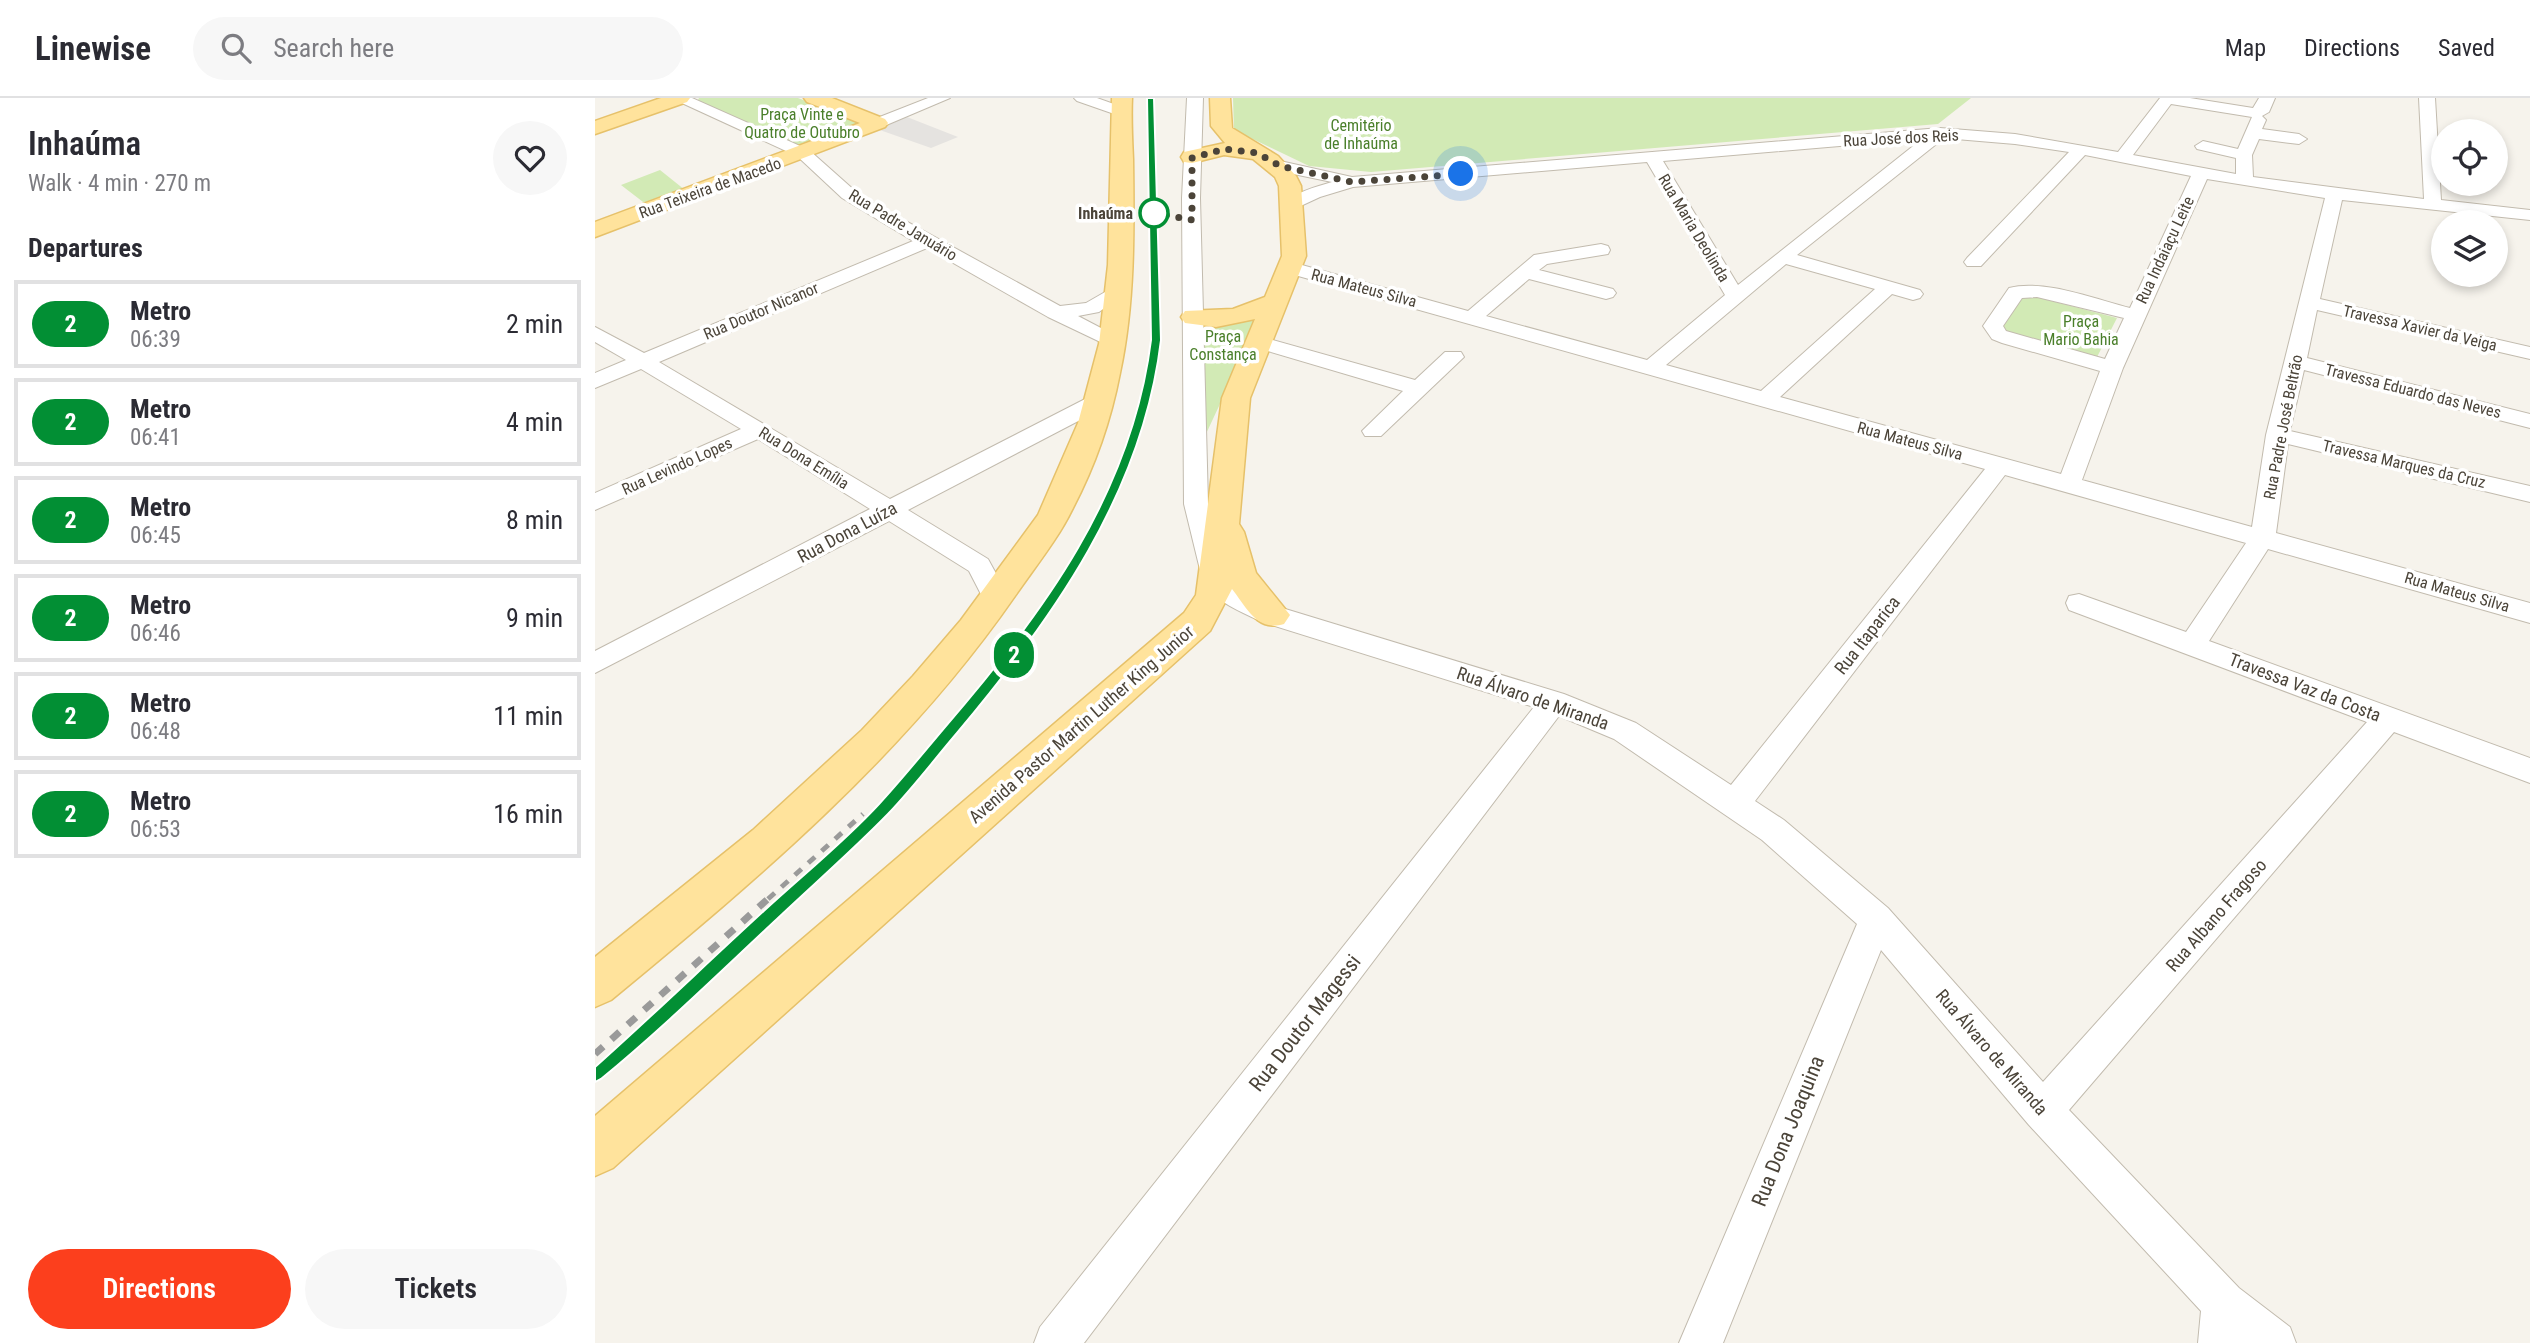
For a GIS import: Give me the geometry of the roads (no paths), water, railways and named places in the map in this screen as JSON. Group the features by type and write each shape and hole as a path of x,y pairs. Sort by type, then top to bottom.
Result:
{"main road":[{"path":"595,128 679,98"},
{"path":"814,98 878,123"},
{"path":"1220,98 1221,126 1225,132 1280,166"},
{"path":"595,985 782,831 886,733 948,663 997,599 1056,510 1088,438 1113,342 1119,290 1121,104"},
{"name":"Rua Teixeira de Macedo","path":"595,230 878,123"},
{"path":"1192,158 1224,149 1257,153"},
{"name":"Avenida Pastor Martin Luther King Junior","path":"595,1150 1197,622 1213,596 1216,582 1236,398 1294,256 1290,186 1280,166"},
{"path":"1194,317 1208,320 1240,316 1276,301"},
{"path":"1224,510 1240,576 1272,615"},
{"path":"1197,622 1229,615 1272,615"}],"street":[{"name":"Rua Padre Januário","path":"679,98 803,153 848,194 1055,313 1113,342"},
{"name":"Rua Teixeira de Macedo","path":"878,123 942,98"},
{"path":"1082,98 1121,104"},
{"path":"1195,98 1192,158 1196,504 1216,582"},
{"path":"2122,159 2168,98 2258,113 2267,98"},
{"path":"2427,98 2433,205"},
{"path":"2244,181 2244,155 2250,130 2298,139"},
{"path":"1650,368 1783,257 1940,133"},
{"name":"Rua José dos Reis","path":"1292,205 1314,193 1352,182 1940,133 1989,135 2334,195 2526,214"},
{"path":"2203,146 2244,155"},
{"path":"1974,262 2080,150"},
{"name":"Rua Maria Deolinda","path":"1653,159 1735,296"},
{"name":"Rua José dos Reis","path":"1280,166 1352,182"},
{"name":"Rua Indaiaçu Leite","path":"2069,484 2112,368 2201,173"},
{"name":"Rua Padre José Beltrão","path":"2193,643 2263,536 2279,435 2334,195"},
{"name":"Rua Doutor Nicanor","path":"595,381 928,241"},
{"path":"1473,317 1546,257 1601,250"},
{"path":"1783,257 1913,294"},
{"name":"Rua Mateus Silva","path":"1291,268 1473,317 1763,401 2263,536 2530,613"},
{"path":"1526,273 1606,293"},
{"path":"1763,401 1889,287"},
{"path":"1055,313 1092,308 1119,290"},
{"path":"2112,368 2009,339 1999,335 1993,326 2016,292 2029,290 2135,315"},
{"name":"Travessa Xavier da Veiga","path":"2311,303 2530,353"},
{"name":"Rua Dona Emília","path":"595,333 979,565 997,599"},
{"path":"1258,342 1417,388"},
{"path":"1373,431 1453,357"},
{"name":"Travessa Eduardo das Neves","path":"2296,362 2530,421"},
{"name":"Rua Dona Luíza","path":"595,663 1099,401"},
{"name":"Rua Levindo Lopes","path":"595,502 759,430"},
{"name":"Travessa Marques da Cruz","path":"2279,435 2530,494"},
{"name":"Rua Itaparica","path":"1735,803 2000,466"},
{"name":"Rua Álvaro de Miranda","path":"1216,582 1242,601 1272,615 1554,702 1625,730 1773,830 1876,919 2222,1323 2274,1343"},
{"name":"Travessa Vaz da Costa","path":"2079,603 2193,643 2530,771"},
{"name":"Rua Doutor Magessi","path":"1056,1343 1554,702"},
{"name":"Rua Albano Fragoso","path":"2043,1111 2388,719"},
{"name":"Rua Dona Joaquina","path":"1701,1343 1876,919"}],"railway":[{"path":"1151,98 1155,298"},
{"path":"1077,558 1118,481 1139,426 1152,369 1156,335 1155,296"},
{"path":"788,899 869,821 946,738 1016,650 1079,557"},
{"path":"768,899 863,814"},
{"path":"595,1054 770,897"},
{"path":"595,1073 790,897"}],"metro line":[{"name":"2","path":"595,1073 639,1037 884,809 1006,666 1049,607 1083,550 1129,457 1151,379 1156,340 1151,98"}],"place":[{"name":"Inhaúma","path":"1154,213"}],"park label":[{"name":"Praça Vinte e Quatro de Outubro","path":"802,123"},
{"name":"Cemitério de Inhaúma","path":"1361,134"},
{"name":"Praça Mario Bahia","path":"2081,330"},
{"name":"Praça Constança","path":"1223,345"}]}
